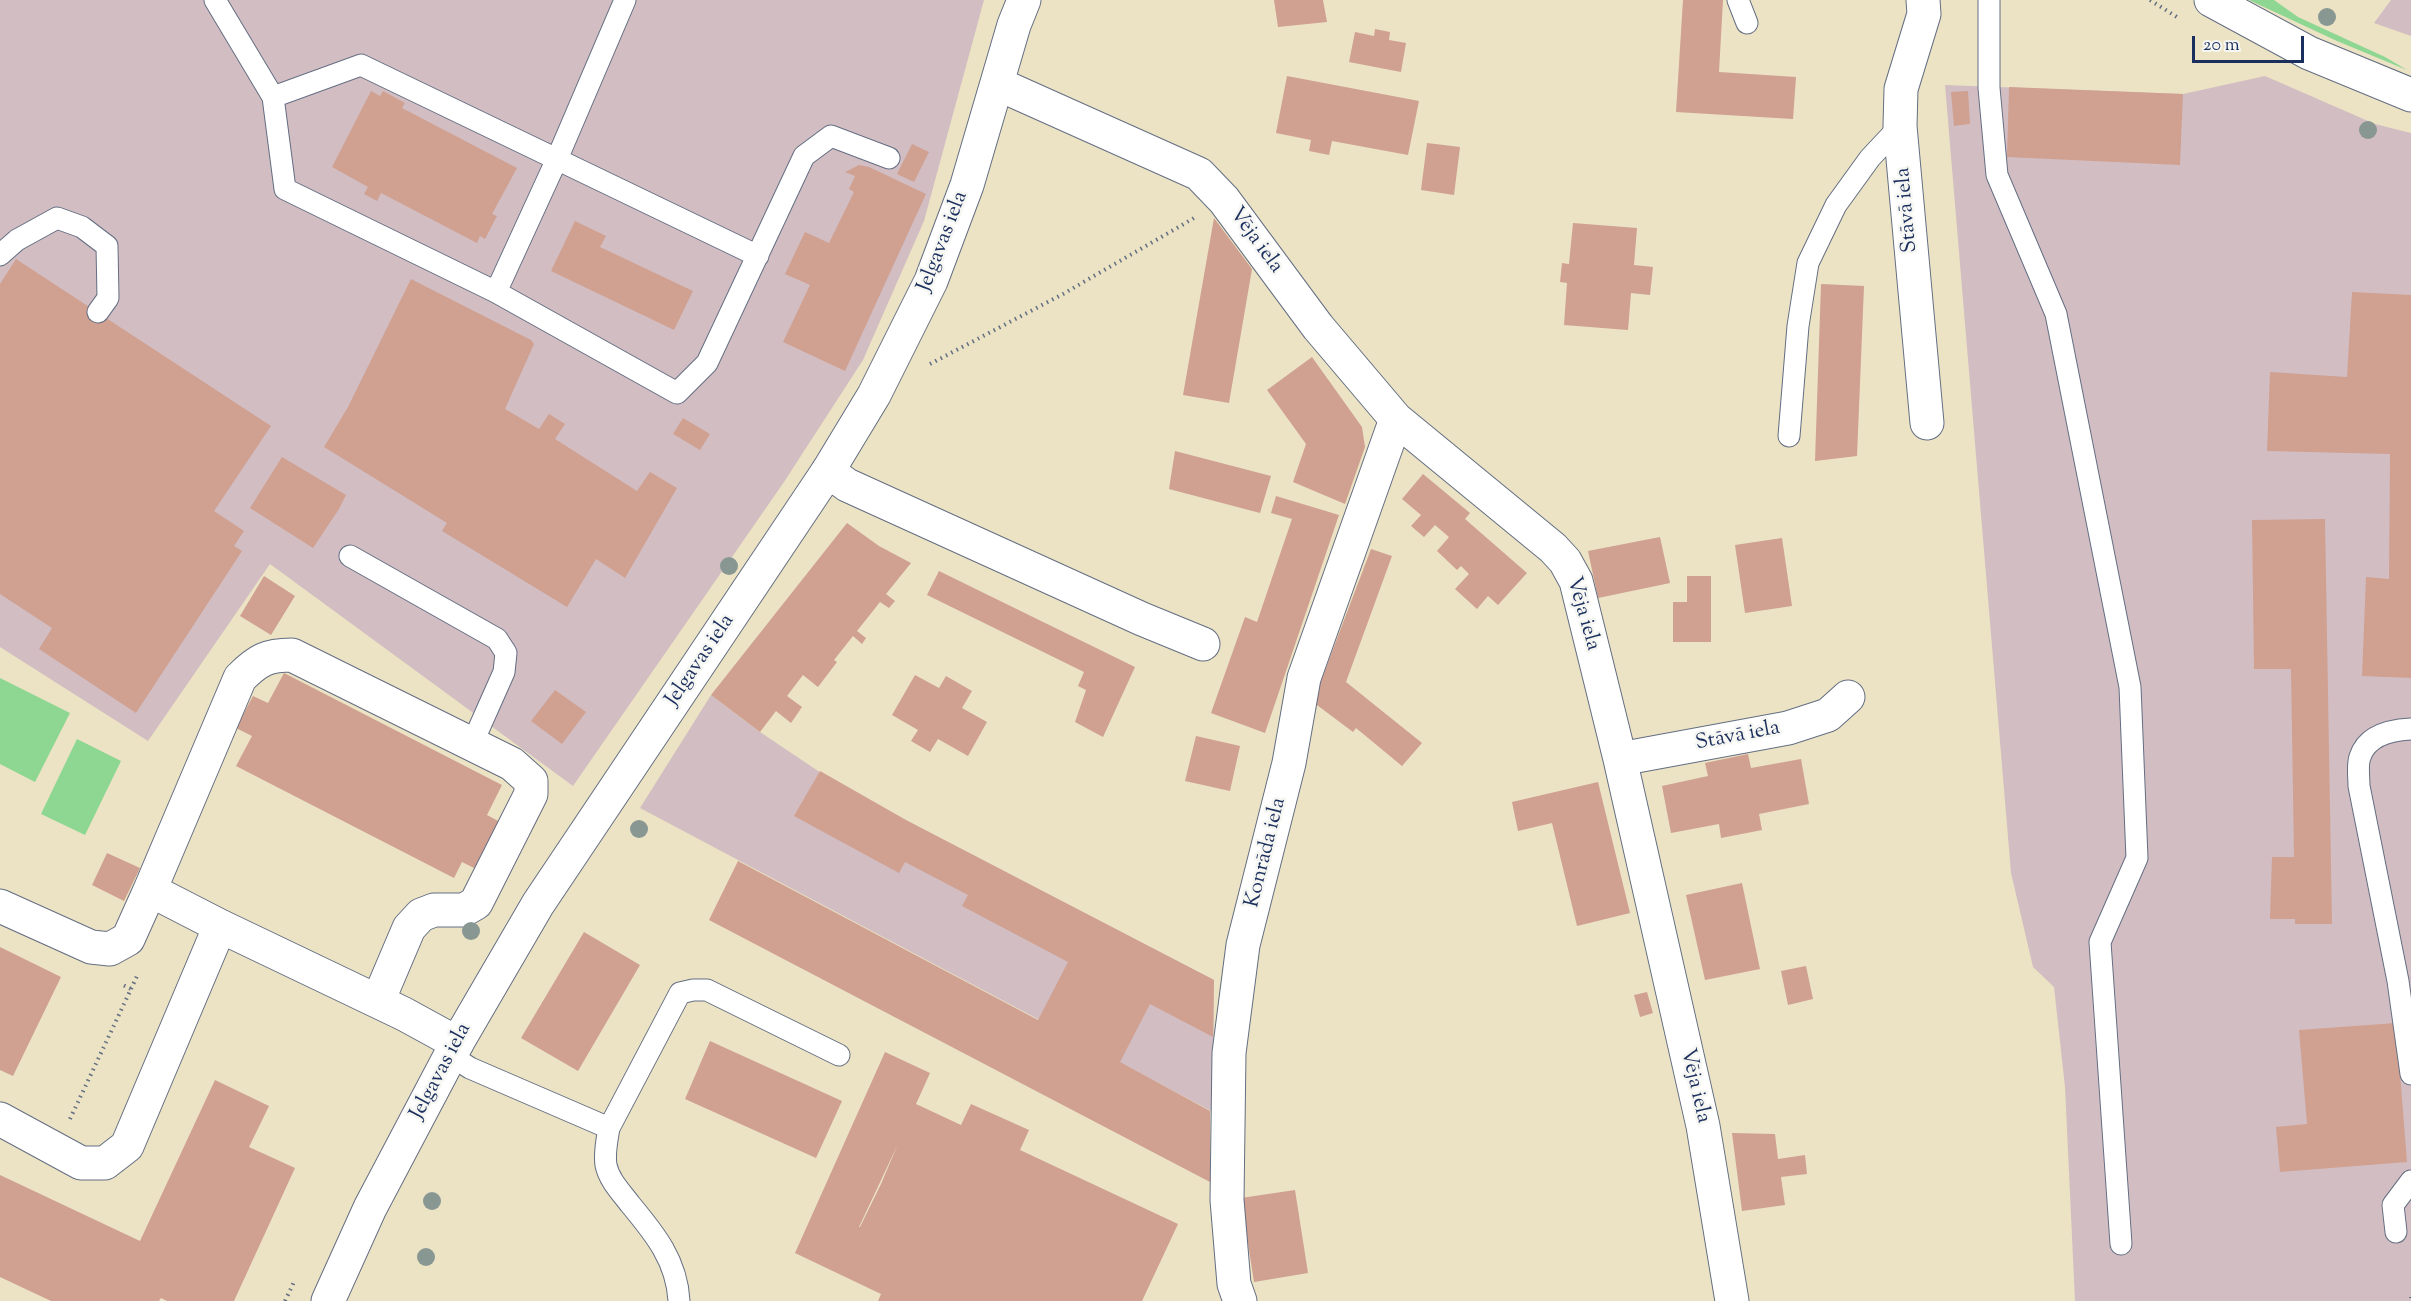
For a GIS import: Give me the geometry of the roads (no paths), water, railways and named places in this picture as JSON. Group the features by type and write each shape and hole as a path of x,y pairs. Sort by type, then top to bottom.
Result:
{"street":[{"name":"Jelgavas iela","path":"328,1301 370,1208 453,1049 538,904 828,471 874,394 931,281 967,185 1014,25 1024,0"},
{"name":"Stāvā iela","path":"1923,0 1923,14 1901,90 1900,126 1927,423"},
{"path":"2211,0 2309,53 2411,95"},
{"name":"Vēja iela","path":"998,84 1199,174 1224,200 1318,327 1395,419 1553,548 1565,561 1576,581 1620,759 1703,1126 1732,1301"},
{"name":"Konrāda iela","path":"1240,1301 1234,1284 1227,1200 1229,1053 1243,945 1289,763 1304,678 1395,419"},
{"path":"828,471 847,485 1142,619 1203,644"},
{"path":"0,906 91,947 110,949 128,939 240,678 254,663 273,655 292,655 512,764 531,781 531,794 476,903 464,910 434,910 421,915 409,927 378,1001"},
{"name":"Stāvā iela","path":"1620,759 1788,728 1827,715 1848,697"},
{"path":"150,890 378,1001 453,1049"},
{"path":"0,1119 81,1163 105,1163 127,1146 220,926"}],"lane":[{"path":"215,0 273,97 285,189 496,292 677,393 708,363 804,156 831,136 889,158"},
{"path":"496,292 626,0"},
{"path":"1738,0 1747,24"},
{"path":"1989,0 1989,88 1997,175 2056,314 2130,687 2137,858 2100,942 2121,1244"},
{"path":"273,97 361,65 758,256"},
{"path":"1789,436 1798,326 1808,262 1836,205 1870,158 1900,126"},
{"path":"0,255 17,240 57,218 82,227 107,246 108,298 98,312"},
{"path":"350,556 497,639 506,653 504,672 472,744"},
{"path":"2411,729 2379,735 2368,743 2359,758 2359,786 2398,981 2411,1074"},
{"path":"679,1301 675,1273 666,1251 612,1181 606,1167 605,1154 609,1128 680,993 708,990 839,1055"},
{"path":"453,1049 470,1068 609,1128"},
{"path":"2396,1232 2393,1205 2411,1181"}]}
